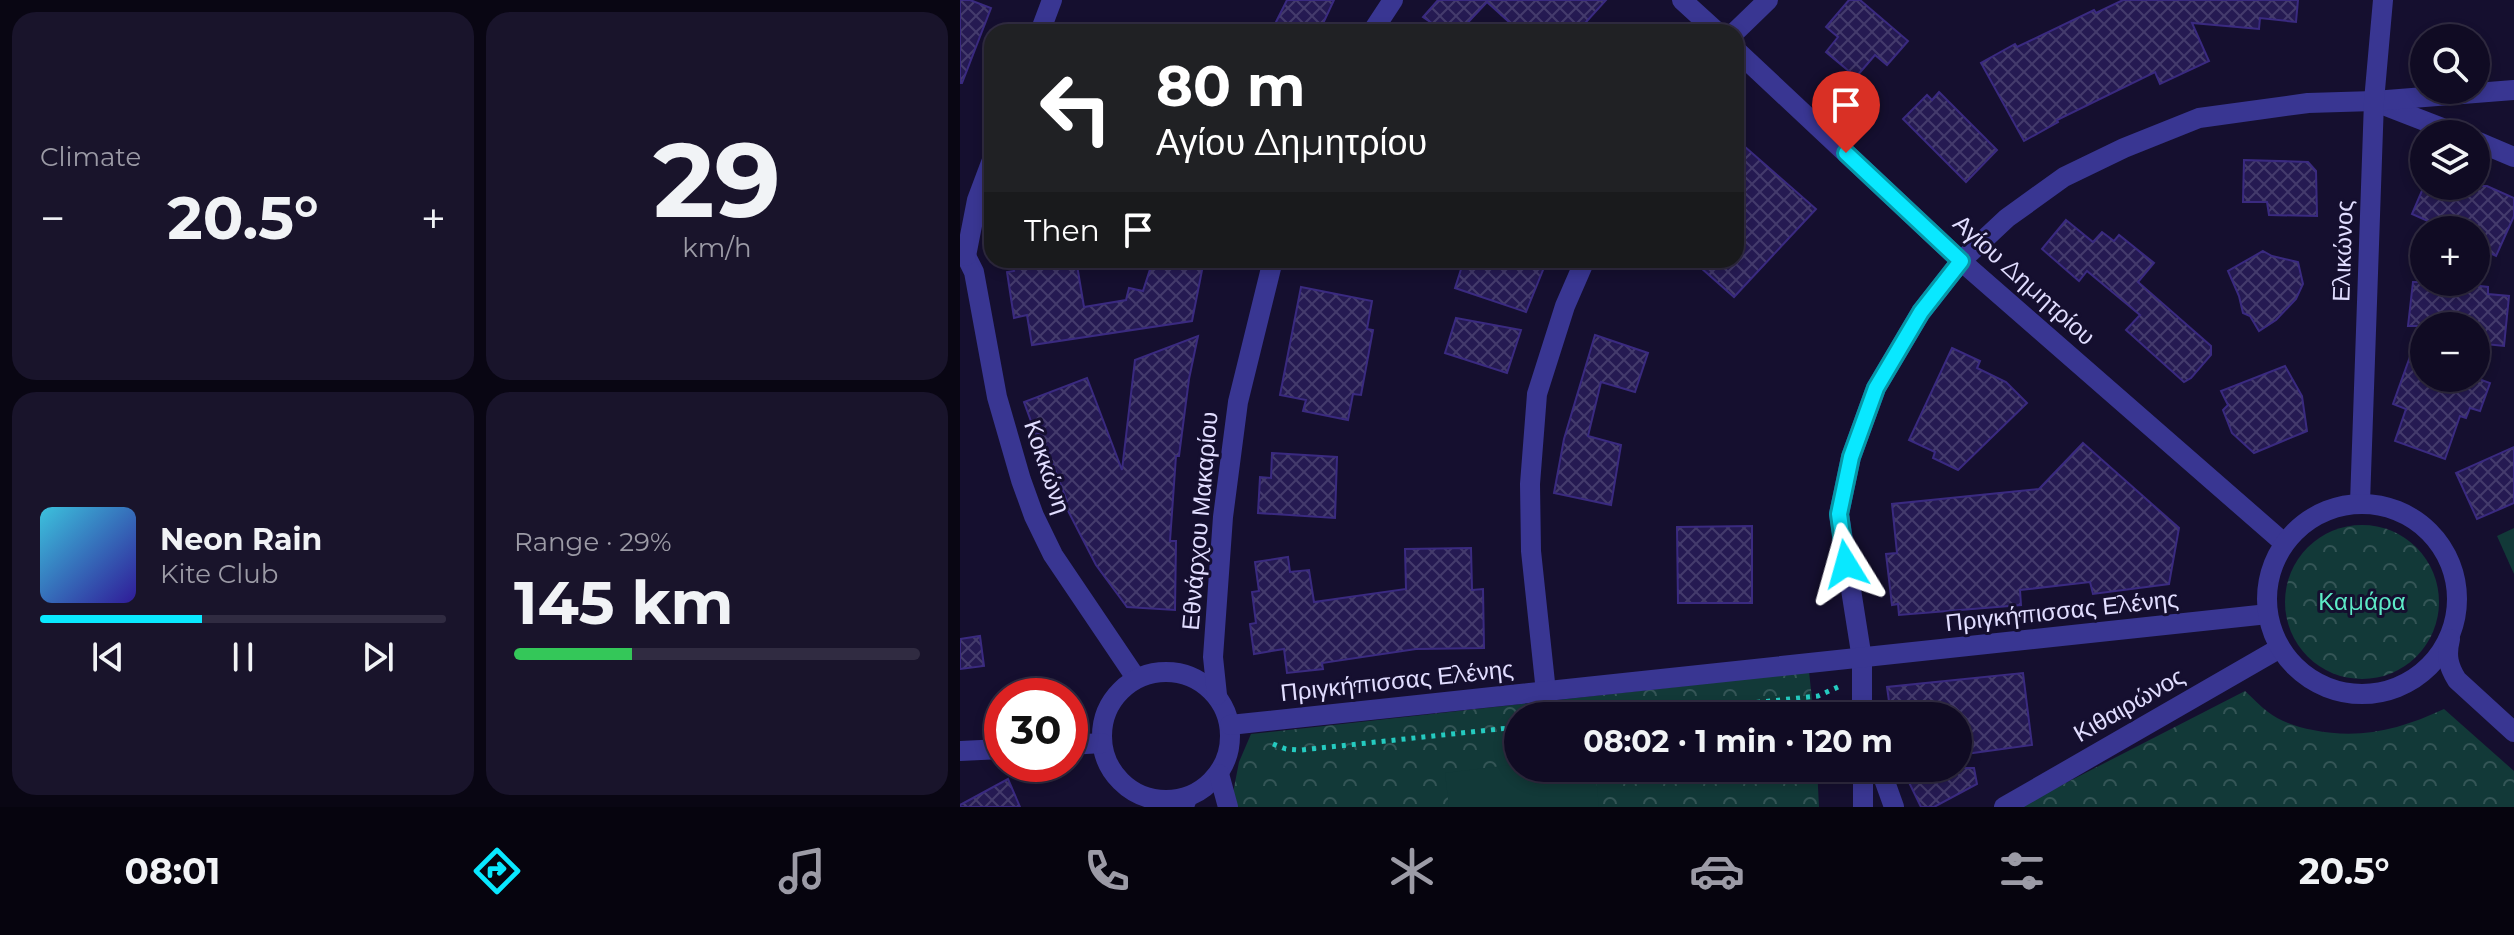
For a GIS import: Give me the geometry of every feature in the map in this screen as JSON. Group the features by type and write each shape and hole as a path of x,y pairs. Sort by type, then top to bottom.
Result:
{"street":[{"path":"1043,24 1052,0"},
{"path":"1377,24 1393,0"},
{"path":"1682,0 1708,24"},
{"path":"1743,24 1768,0"},
{"name":"Ελικώνος","path":"2360,503 2374,101 2383,0"},
{"name":"Αγίου Δημητρίου","path":"1744,58 1961,261 2284,543"},
{"path":"1862,702 1862,659 1839,514 1851,457 1876,388 1921,312 1961,261 2007,218 2064,177 2124,148 2199,118 2308,103 2514,90"},
{"path":"2374,101 2422,120"},
{"path":"2490,147 2514,157"},
{"path":"963,254 984,181"},
{"name":"Κοκκώνη","path":"963,254 974,272 997,397 1034,516 1061,568 1136,678"},
{"name":"Εθνάρχου Μακαρίου","path":"1217,695 1213,657 1224,502 1238,402 1271,268"},
{"path":"1546,692 1531,551 1530,484 1537,394 1565,306 1582,268"},
{"path":"2450,639 2437,659 2420,676 2399,688 2366,695 2332,690 2311,681 2293,666 2280,648 2268,614 2267,589 2273,565 2284,543 2305,522 2331,508 2360,503 2384,506 2407,514 2426,528 2442,546 2453,568 2458,592 2457,616 2448,661 2457,680 2514,732"},
{"name":"Πριγκήπισσας Ελένης","path":"1230,725 2268,614"},
{"name":"Κιθαιρώνος","path":"2004,807 2280,648"},
{"path":"1157,671 1179,672 1200,680 1217,695 1230,725 1229,750 1219,774 1207,786 1189,802 1176,800 1157,804 1121,782 1108,764 1102,743 1104,717 1116,694 1136,678 1157,671"},
{"path":"1088,744 1102,743"},
{"path":"960,751 984,750"},
{"path":"1219,774 1228,807"},
{"path":"1863,782 1863,807"},
{"path":"1885,782 1894,807"}],"path":[{"path":"1761,702 1832,692 1844,683 1862,659"},
{"path":"1270,743 1301,750 1504,728"}],"green space":[{"name":"Καμάρα","path":"2362,525 2391,531 2416,548 2433,573 2439,602 2433,631 2416,656 2391,673 2362,679 2333,673 2308,656 2291,631 2285,602 2291,573 2308,548 2333,531"},
{"path":"2514,528 2514,574 2497,536"},
{"path":"1809,672 1812,702 1539,702"},
{"path":"2245,691 2278,719 2331,733 2380,731 2444,709 2514,771 2514,807 2019,807"},
{"path":"1504,706 1504,782 1818,782 1819,807 1233,807 1231,803 1239,762 1251,734"},
{"path":"1504,766 1504,782 1596,782 1599,807 1449,807 1445,773"}],"building":[{"path":"960,0 970,0 991,8 960,83"},
{"path":"1287,0 1334,0 1323,24 1275,24"},
{"path":"1438,0 1606,0 1584,24 1511,24 1487,2 1466,24 1433,24 1423,17"},
{"path":"1849,0 1860,0 1908,41 1887,65 1875,55 1856,77 1826,52 1838,37 1826,27"},
{"path":"2123,0 2298,0 2296,22 2260,18 2259,29 2192,23 2209,61 2160,84 2155,72 2057,120 2024,141 1981,63 2015,44 2017,47 2094,10 2096,13"},
{"path":"1939,92 1997,150 1966,182 1903,119 1927,95 1932,100"},
{"path":"1744,146 1816,209 1734,297 1701,268 1744,268"},
{"path":"2244,160 2308,162 2316,171 2317,216 2269,215 2267,202 2243,202"},
{"path":"2490,187 2514,198 2514,216 2496,256 2490,253 2490,216 2412,214 2418,200 2490,200"},
{"path":"2066,220 2093,242 2102,232 2114,241 2119,235 2154,263 2138,282 2211,346 2211,355 2191,378 2184,382 2126,330 2140,315 2087,271 2079,281 2042,249"},
{"path":"2263,251 2298,262 2303,284 2296,299 2276,320 2259,331 2250,316 2243,313 2228,271"},
{"path":"1013,268 1078,268 1084,307 1126,300 1129,288 1143,291 1150,268 1202,268 1192,321 1032,345 1027,315 1014,318 1007,272 1014,271"},
{"path":"1461,268 1544,268 1526,312 1455,288"},
{"path":"1301,287 1372,301 1367,329 1373,330 1361,395 1353,394 1348,420 1303,411 1306,400 1280,395"},
{"path":"2411,296 2509,296 2504,346 2490,344 2490,312 2410,312 2408,326"},
{"path":"1456,318 1521,330 1507,373 1445,353"},
{"path":"1595,335 1648,353 1635,392 1601,382 1588,436 1621,445 1611,505 1554,493 1564,439"},
{"path":"1198,336 1179,456 1176,456 1170,541 1176,541 1175,610 1127,607 1096,565 1064,503 1067,501 1041,433 1036,435 1024,402 1087,378 1122,470 1135,360"},
{"path":"1952,348 1980,361 1977,368 2006,382 2027,403 1958,470 1933,458 1935,452 1909,440"},
{"path":"2410,357 2410,392 2487,392 2480,411 2470,408 2466,418 2460,416 2445,459 2395,441 2406,409 2393,404"},
{"path":"2285,366 2302,396 2307,431 2254,453 2232,433 2223,410 2228,405 2221,391"},
{"path":"2083,443 2179,528 2169,584 2093,594 2090,582 2020,590 2021,605 1899,615 1898,604 1892,605 1886,554 1897,553 1892,504 2039,489"},
{"path":"2514,447 2514,503 2477,519 2456,473"},
{"path":"1272,453 1337,457 1335,518 1258,513 1260,477 1271,478"},
{"path":"1752,526 1752,603 1678,603 1677,527"},
{"path":"1471,548 1472,590 1483,589 1484,648 1416,649 1322,663 1323,669 1287,673 1284,649 1254,654 1250,624 1256,623 1252,592 1259,591 1255,562 1288,557 1290,572 1309,570 1314,602 1406,589 1405,549"},
{"path":"980,636 984,666 960,669 960,639"},
{"path":"2023,673 2032,745 1972,753 1972,702 1889,702 1887,687"},
{"path":"1974,768 1977,784 1934,807 1921,807 1909,782 1972,782"},
{"path":"1002,782 1009,782 1020,807 960,807"}],"route":[{"path":"1846,153 1961,261 1921,312 1876,388 1851,457 1839,514 1846,564"}]}
